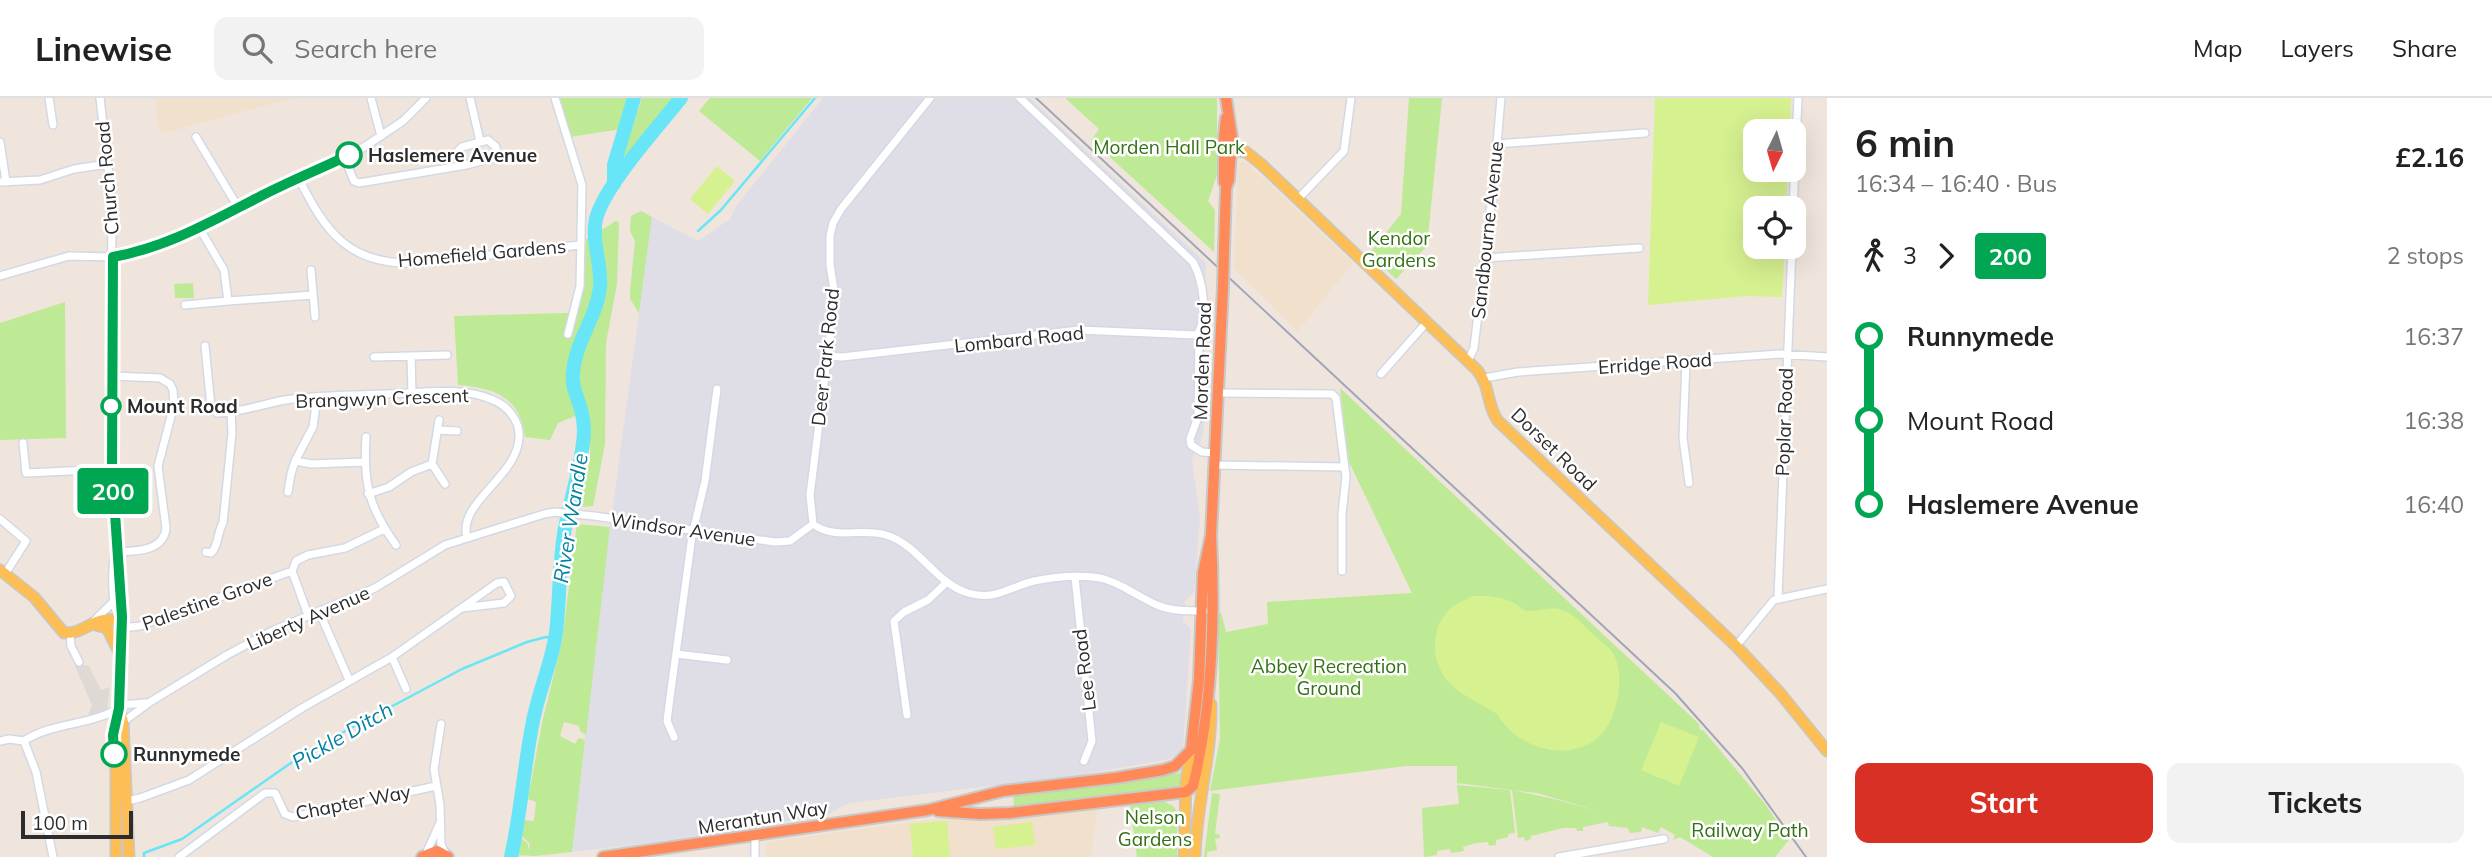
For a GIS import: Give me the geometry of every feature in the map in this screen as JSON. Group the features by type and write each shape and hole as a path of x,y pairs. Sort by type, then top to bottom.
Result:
{"highway":[{"name":"Morden Road","path":"1226,98 1223,179 1226,188"},
{"name":"Morden Road","path":"1186,792 1193,786 1196,773 1210,676 1211,535 1226,188 1231,150 1231,124 1227,115"},
{"name":"Morden Road","path":"1191,750 1199,680 1199,611 1211,535"},
{"name":"Merantun Way","path":"603,857 928,810 1003,791 1163,770 1178,764 1191,750"},
{"name":"Merantun Way","path":"928,810 1010,813 1186,792"},
{"path":"424,855 437,851 447,856"}],"main road":[{"path":"1231,150 1250,154 1484,378"},
{"name":"Dorset Road","path":"1484,378 1491,411 1498,421 1736,646 1780,693 1827,751"},
{"path":"2,572 34,597 62,631 70,633 102,618 121,625 119,706 113,735 116,857"},
{"path":"92,624 107,628 120,653"},
{"path":"119,706 123,722 129,857"},
{"name":"Morden Road","path":"1191,750 1196,773 1195,857"},
{"path":"1163,770 1196,773"},
{"name":"Morden Road","path":"1184,857 1186,792"}],"street":[{"path":"49,98 52,125"},
{"name":"Church Road","path":"100,98 112,202 112,469 117,552 120,560 121,625"},
{"path":"371,98 381,136"},
{"path":"0,276 69,256 113,257 146,250 200,229 238,207 344,157 381,136 403,121 426,98"},
{"path":"470,98 480,141"},
{"path":"555,98 582,185 580,286 568,334"},
{"name":"Deer Park Road","path":"813,524 810,495 835,296 829,250 833,223 847,201 930,98"},
{"path":"1020,98 1193,262 1202,284 1202,322 1197,335 1198,417 1190,439 1191,445 1215,459 1344,467"},
{"path":"1298,199 1343,151 1347,139 1351,98"},
{"name":"Sandbourne Avenue","path":"1468,361 1474,348 1501,98"},
{"path":"1794,196 1798,98"},
{"path":"1496,144 1645,133"},
{"path":"196,137 238,207"},
{"path":"344,157 354,181 359,183 466,164 493,158 496,155 494,143 488,140 480,141 459,149 458,158 466,164"},
{"path":"0,142 3,182 40,180 74,169 108,164"},
{"name":"Homefield Gardens","path":"298,177 317,213 344,246 391,261 418,262 580,245"},
{"path":"200,229 224,270 228,301"},
{"path":"1485,258 1639,248"},
{"name":"Poplar Road","path":"1778,598 1791,259"},
{"path":"311,270 315,317"},
{"path":"185,305 313,295"},
{"path":"1381,374 1427,322"},
{"name":"Lombard Road","path":"828,356 942,347 1079,330 1197,335"},
{"path":"205,345 211,407 217,413 231,412 232,433 223,523 217,534 215,549 211,553 206,552"},
{"name":"Erridge Road","path":"1484,378 1518,372 1787,354 1827,357"},
{"path":"374,358 447,355"},
{"path":"411,356 412,393"},
{"path":"1686,361 1683,438 1689,483"},
{"path":"112,376 160,378 170,384 174,399 159,460 166,528 164,539 146,549 117,552"},
{"path":"674,737 667,721 717,389"},
{"name":"Brangwyn Crescent","path":"231,412 317,397 412,393 465,392 503,405 519,429 518,447 500,479 476,504 467,518 467,538"},
{"path":"1219,393 1332,394 1336,398 1346,477 1342,514 1342,571"},
{"path":"288,492 295,461 313,427 317,397"},
{"path":"439,420 432,464 445,484"},
{"path":"438,430 457,431"},
{"path":"366,437 364,462 368,494 384,529 396,545"},
{"path":"23,443 26,473 112,469"},
{"path":"295,461 312,464 364,462"},
{"path":"368,494 389,487 411,472 432,464"},
{"path":"215,510 224,511"},
{"name":"Windsor Avenue","path":"467,538 555,512 784,542 813,524"},
{"path":"0,520 26,541 2,572"},
{"path":"813,524 830,533 872,532 895,538 947,582 965,592 988,596 1031,582 1075,577 1102,579 1160,606 1212,611"},
{"name":"Palestine Grove","path":"121,625 140,626 292,571 296,561 301,558 345,548 384,529"},
{"name":"Liberty Avenue","path":"123,722 150,702 227,655 274,630 375,588 445,545 467,538"},
{"name":"Church Road","path":"117,552 114,560 114,601 121,625"},
{"path":"292,571 308,615"},
{"name":"Lee Road","path":"1075,577 1092,741 1084,761"},
{"path":"127,800 189,780 349,680 392,657 497,583 505,582 509,588 511,596 504,603 463,608"},
{"path":"907,715 894,621 904,612 928,600 947,582"},
{"path":"1736,646 1778,598 1827,589"},
{"path":"92,624 114,601"},
{"path":"319,611 349,680"},
{"path":"70,633 71,646 79,662"},
{"path":"676,654 727,660"},
{"path":"392,657 406,689"},
{"name":"Liberty Avenue","path":"24,741 37,732 107,715 119,706 150,702"},
{"path":"441,724 434,762 440,805 441,845 447,856"},
{"path":"0,741 24,741 36,772 53,857"},
{"name":"Chapter Way","path":"178,857 265,793 278,795 285,814 293,817 436,786"},
{"path":"424,855 439,824"},
{"path":"755,837 755,857"},
{"path":"1559,857 1664,839"}],"shaded area":[{"path":"155,98 293,98 160,134"},
{"path":"823,98 1030,98 1206,263 1204,423 1203,435 1192,460 1200,519 1194,592 1185,601 1183,621 1191,629 1183,749 1170,759 1074,776 849,803 827,815 649,843 572,852 601,594 652,217 698,241 730,219 737,205"},
{"path":"1241,162 1247,163 1353,263 1298,331 1234,268 1238,167"},
{"path":"75,666 89,666 101,690 110,687 107,710 88,715 92,705"},
{"path":"1097,809 1091,857 765,857 767,842 950,817 1006,819"}],"green space":[{"path":"557,98 630,98 621,129 570,137"},
{"path":"642,98 675,98 620,165"},
{"path":"710,98 812,98 760,161 699,111"},
{"name":"Morden Hall Park","path":"1065,98 1217,98 1217,175 1208,201 1215,210 1214,252 1091,140 1099,129"},
{"name":"Kendor Gardens","path":"1409,98 1442,98 1427,246 1396,279 1369,254 1401,214"},
{"path":"1655,98 1791,98 1790,119 1743,119 1743,182 1787,182 1787,196 1743,196 1743,259 1784,259 1782,297 1746,296 1648,305"},
{"path":"717,166 735,181 708,214 690,199"},
{"path":"641,211 652,217 639,313 630,299 635,241 630,231 631,216"},
{"path":"615,221 619,222 617,284 606,343 605,444 593,506 581,507 578,504 579,493 590,459 588,423 575,416 558,423 550,440 525,437 522,423 511,403 494,392 458,385 454,316 568,313 576,310 584,242"},
{"path":"193,283 194,298 175,298 174,284"},
{"path":"65,302 66,438 0,440 0,323"},
{"path":"1340,388 1699,724 1700,730 1703,730 1765,804 1789,840 1775,857 1713,857 1680,837 1673,840 1675,835 1661,827 1658,833 1642,827 1641,832 1630,833 1628,828 1609,826 1608,822 1583,827 1583,831 1563,828 1531,836 1531,839 1525,841 1524,837 1518,838 1512,790 1605,813 1537,793 1457,783 1457,766 1406,766 1210,791 1220,739 1218,613 1221,613 1226,632 1268,624 1267,602 1412,593 1349,462"},
{"path":"577,524 610,527 586,735 580,731 579,726 564,722 560,736 575,744 579,738 585,740 572,852 515,855 519,836 528,844 528,851 530,844 521,835 523,820 534,821 536,802 528,799 542,723 562,641"},
{"path":"1473,596 1504,599 1526,611 1559,609 1578,619 1610,650 1619,672 1618,696 1611,720 1599,737 1573,750 1558,751 1529,743 1517,736 1497,714 1461,693 1449,682 1436,658 1437,629 1453,606"},
{"path":"1661,722 1699,737 1679,786 1641,770"},
{"path":"1181,773 1181,788 1014,807 1013,794"},
{"path":"1457,785 1510,790 1515,833 1496,840 1496,845 1489,846 1488,842 1476,843 1463,847 1464,851 1451,853 1450,849 1424,857 1422,808 1459,804"},
{"path":"1212,793 1220,794 1215,834 1219,834 1220,838 1215,839 1217,850 1207,852 1207,857 1204,857"},
{"name":"Nelson Gardens","path":"1165,802 1177,811 1177,857 1137,857 1130,804"},
{"path":"947,821 950,857 913,857 910,824"},
{"path":"1032,822 1035,845 996,849 993,827"}],"waterway":[{"name":"River Wandle","path":"614,184 614,165 634,98"},
{"name":"River Wandle","path":"511,857 533,721 556,635 563,540 583,446 584,423 574,389 573,373 600,287 596,219 601,205 621,174 681,98"},
{"path":"698,231 721,210 815,98"},
{"name":"Pickle Ditch","path":"144,857 144,853 182,839 308,751 462,669 527,642 546,637 555,638"}],"tram line":[{"path":"1036,98 1675,693 1742,768 1806,857"}],"bus line":[{"name":"200","path":"114,754 114,724 119,708 122,617 112,469 113,257 168,243 298,177 349,155"}],"place":[{"name":"Haslemere Avenue","path":"349,155"},
{"name":"Mount Road","path":"111,406"},
{"name":"Runnymede","path":"114,754"}],"park label":[{"name":"Abbey Recreation Ground","path":"1329,677"},
{"name":"Railway Path","path":"1750,830"}]}
